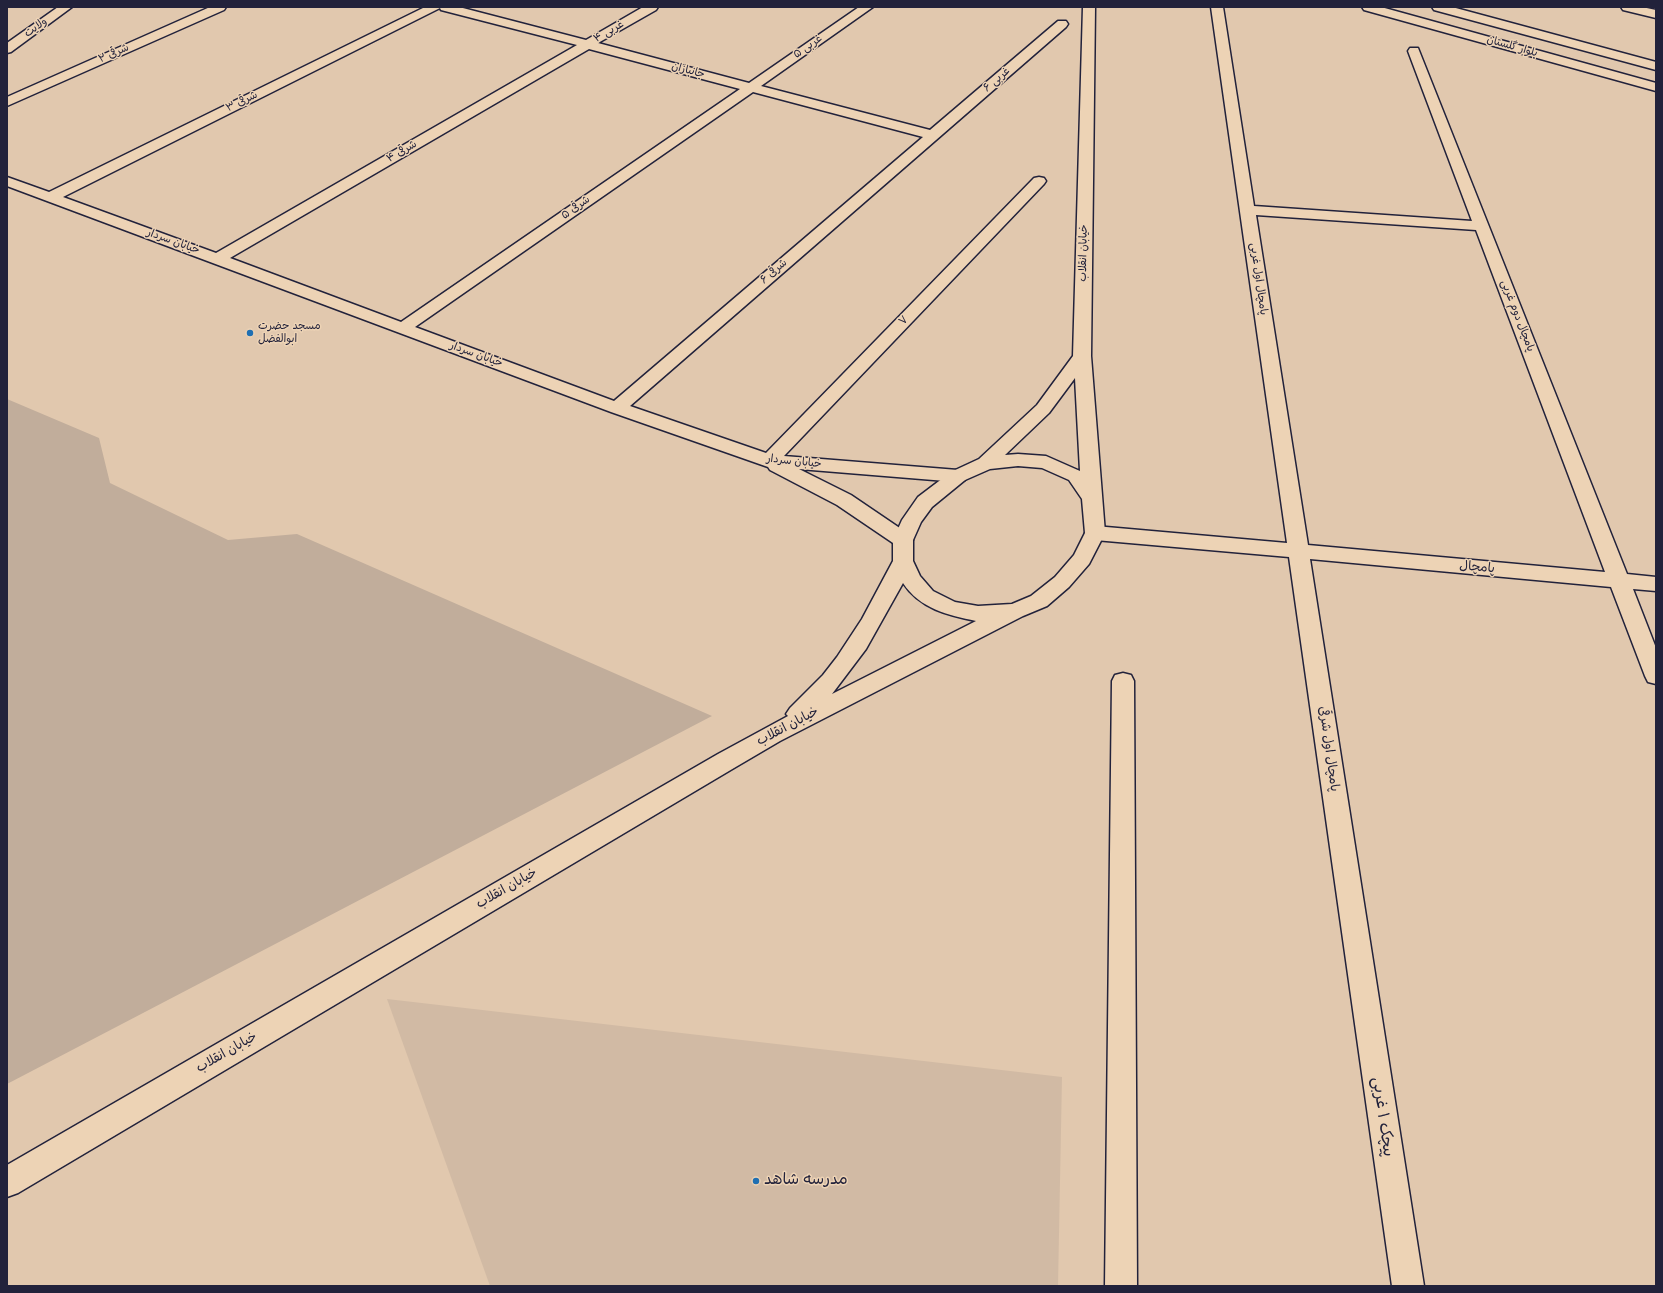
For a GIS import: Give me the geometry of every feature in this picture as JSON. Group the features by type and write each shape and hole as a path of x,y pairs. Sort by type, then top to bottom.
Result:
{"main road":[{"name":"ولایت","path":"7,49 66,7"},
{"name":"۲ شرقی","path":"7,102 220,7"},
{"name":"۳ شرقی","path":"50,197 434,7"},
{"name":"جانبازان","path":"445,7 932,135"},
{"name":"۴ غربی","path":"587,45 652,7"},
{"name":"۵ غربی","path":"750,87 866,7"},
{"name":"خیابان انقلاب","path":"1089,7 1082,356 1095,533"},
{"name":"پامچال اول غربی","path":"1217,7 1298,551"},
{"name":"بلوار گلستان","path":"1368,7 1656,87"},
{"name":"بلوار گلستان","path":"1438,7 1656,66"},
{"path":"1627,7 1656,14"},
{"name":"۶ غربی","path":"932,135 1062,24"},
{"name":"۴ شرقی","path":"216,259 587,45"},
{"name":"پامچال دوم غربی","path":"1414,51 1656,676"},
{"name":"۵ شرقی","path":"403,328 750,87"},
{"name":"۶ شرقی","path":"617,408 932,135"},
{"name":"خیابان سردار","path":"7,180 617,408 769,461 958,476"},
{"name":"۷","path":"769,461 1039,181"},
{"path":"1248,210 1482,226"},
{"path":"772,735 815,700 845,663 878,613 903,550 912,520 925,502 958,476 986,463 1043,409 1082,356"},
{"path":"986,463 1018,460 1046,462 1076,476 1092,499"},
{"path":"769,461 844,500 903,550 911,580 926,596 950,608 978,614 1015,611 1039,601 1062,582 1082,559 1095,533"},
{"name":"پامچال","path":"1095,533 1656,584"},
{"name":"پامچال اول شرقی","path":"1298,551 1357,947"},
{"name":"خیابان انقلاب","path":"7,1182 772,735 1015,611"},
{"path":"1121,1286 1123,681"},
{"name":"پیچک ۱ غربی","path":"1357,947 1408,1286"}],"shaded area":[{"path":"7,399 99,438 110,483 228,540 297,534 712,716 7,1084"},
{"name":"مدرسه شاهد","path":"387,999 1062,1077 1058,1286 490,1286"}],"place":[{"name":"مسجد حضرت ابوالفضل","path":"250,333"},
{"name":"مدرسه شاهد","path":"756,1181"}]}
